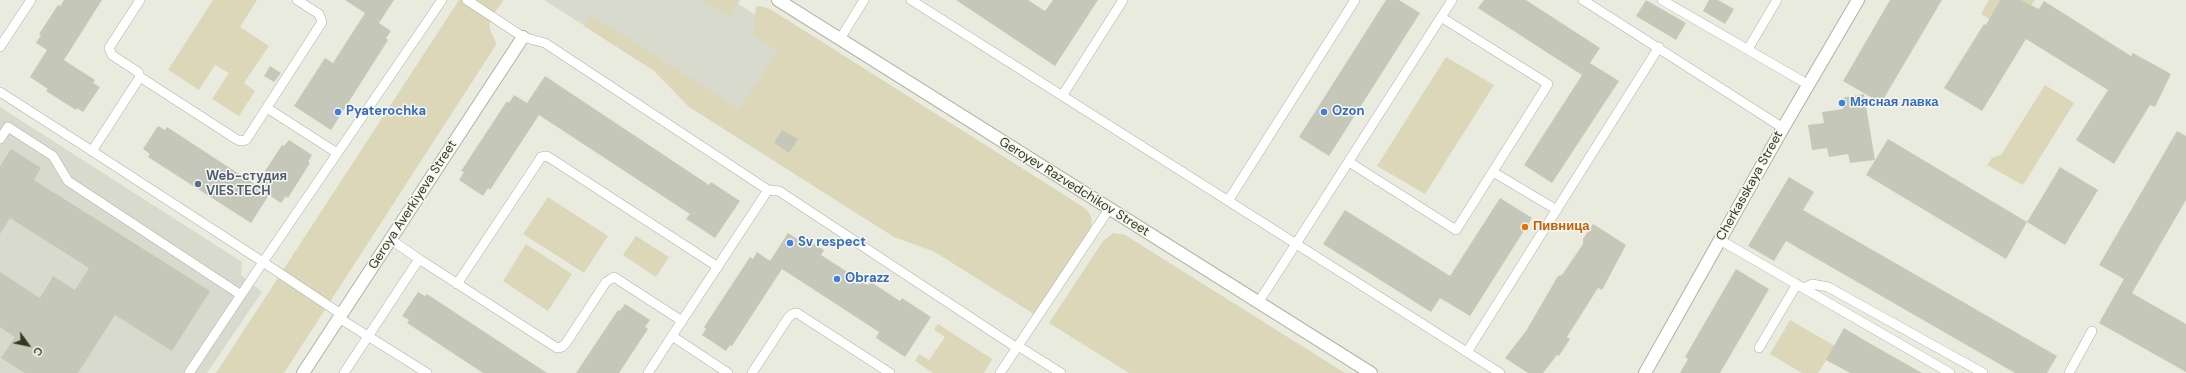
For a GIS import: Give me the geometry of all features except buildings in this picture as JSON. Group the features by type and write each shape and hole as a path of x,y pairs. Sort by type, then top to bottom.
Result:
{"street":[{"name":"Geroyev Razvedchikov Street","path":"778,0 1258,303 1372,373"},
{"name":"Cherkasskaya Street","path":"1645,373 1783,128 1858,0"},
{"name":"Geroya Averkiyeva Street","path":"302,373 523,37"}],"lane":[{"path":"0,47 30,0"},
{"path":"140,0 109,48 112,55 138,72 140,77 240,141 249,136 322,22 319,14 297,0"},
{"path":"189,373 442,0"},
{"path":"468,0 523,37 545,43 768,190 779,191 1018,347 1061,373"},
{"path":"840,39 864,0"},
{"path":"1062,96 1123,0"},
{"path":"1228,201 1355,0"},
{"path":"1258,303 1452,0"},
{"path":"1583,0 1783,128"},
{"path":"1662,0 1802,81"},
{"path":"1748,49 1777,0"},
{"path":"917,2 1062,96 1500,373"},
{"path":"1349,162 1456,230 1493,172 1548,84 1441,17"},
{"path":"1467,352 1659,48"},
{"path":"92,151 140,77"},
{"path":"0,92 263,262 368,337 427,373"},
{"path":"267,108 337,153"},
{"path":"0,139 8,127 53,156 68,181 241,295"},
{"path":"458,284 538,162 542,157 548,156 718,267"},
{"path":"1493,172 1557,210"},
{"path":"648,373 768,190"},
{"path":"1000,373 1109,209"},
{"path":"390,239 557,348 562,347 566,343 606,282 614,277 682,321"},
{"path":"1720,240 1950,373"},
{"path":"344,373 420,258"},
{"path":"1759,348 1800,286 1812,284 1828,287 1983,373"},
{"path":"752,373 788,318 792,314 797,313 890,373"},
{"path":"2069,373 2092,331"},
{"path":"672,336 728,373"},
{"path":"1930,361 1938,348"}],"shaded area":[{"path":"213,0 257,0 240,27 269,46 244,83 255,91 239,116 212,99 229,73 215,65 199,90 168,70"},
{"path":"459,0 504,0 494,13 490,24 496,45 284,373 216,373"},
{"path":"544,0 732,0 799,42 738,123"},
{"path":"702,0 740,0 729,17"},
{"path":"1989,0 2035,0 2011,32 1981,14"},
{"path":"760,6 770,9 1085,208 1091,216 1091,228 1034,314 933,251 894,237 689,107 654,71 584,26 592,15 739,109 778,51 753,34 756,7"},
{"path":"1446,57 1494,85 1425,194 1377,166"},
{"path":"2045,85 2074,103 2023,185 1987,165 1992,158 2001,155"},
{"path":"0,107 242,262 241,275 262,292 207,373 0,373"},
{"path":"548,197 608,236 584,273 523,234"},
{"path":"1113,233 1125,235 1345,373 1129,373 1049,323 1103,241"},
{"path":"636,236 669,257 656,277 623,255"},
{"path":"526,244 572,274 548,311 503,281"},
{"path":"1790,320 1835,346 1818,373 1802,373 1770,354"},
{"path":"938,324 992,359 984,373 933,373 915,361 919,354 929,360 945,337 934,330"}],"place":[{"name":"Мясная лавка","path":"1842,103"},
{"name":"Pyaterochka","path":"338,112"},
{"name":"Ozon","path":"1324,112"},
{"name":"Web-студия VIES.TECH","path":"198,184"},
{"name":"Пивница","path":"1525,227"},
{"name":"Sv respect","path":"790,243"},
{"name":"Obrazz","path":"837,279"}]}
